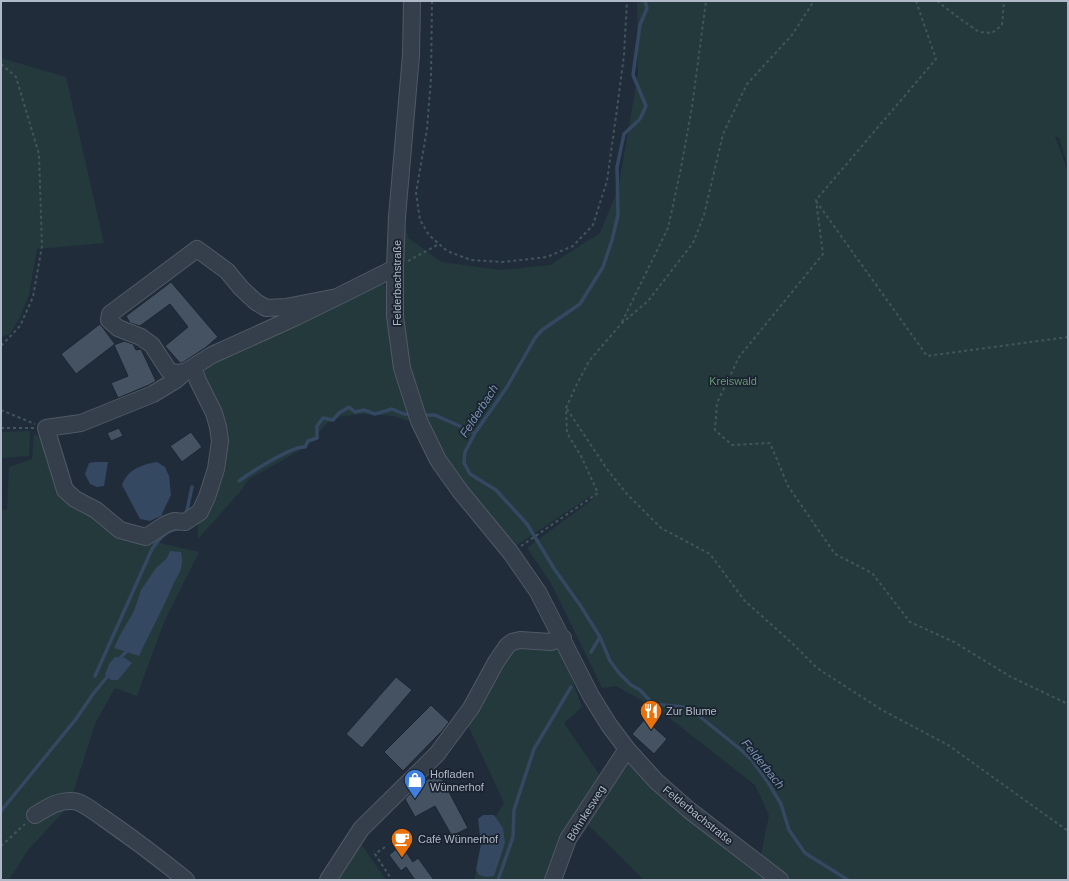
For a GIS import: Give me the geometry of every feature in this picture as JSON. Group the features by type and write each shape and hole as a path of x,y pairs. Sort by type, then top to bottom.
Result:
{"street":[{"name":"Felderbachstraße","path":"412,1 411,55 397,217 395,316 402,368 419,421 438,460 460,491 511,553 538,592 563,638 591,696 627,750 656,781 689,810 780,880"},
{"path":"189,369 177,373 169,371 152,345 141,337 118,328 109,320 110,314 197,249 227,271 241,288 256,302 266,308 286,307 337,298"},
{"path":"189,369 198,381 214,413 220,441 216,469 207,497 200,512 185,522 174,521 166,524 146,537 120,530 96,510 75,499 65,490 46,428 81,423 152,394 176,380 189,369 226,348 337,298 395,268"},
{"path":"328,880 361,829 437,754 472,708 496,662 507,646 512,642 520,640 551,642 563,638"},
{"name":"Böhnkesweg","path":"553,880 568,839 627,750"},
{"path":"35,815 56,803 74,801 85,806 123,832 186,880"}],"path":[{"path":"432,1 431,78 428,122 416,193 420,220 429,236 447,251 471,260 503,262 547,257 573,246 593,225 607,181 623,63 627,1"},
{"path":"621,324 668,228 692,107 706,1"},
{"path":"527,543 598,493 581,456 568,433 566,408 589,361 621,324 648,301 693,243 704,215 723,134 747,84 792,35 814,1"},
{"path":"916,1 936,59 816,200 823,254 739,357 717,403 715,430 732,445 770,443 788,486 835,554 872,573 910,622 954,642 1011,677 1068,704"},
{"path":"937,1 958,18 979,32 992,33 1002,25 1004,1"},
{"path":"1,64 16,77 39,154 42,246 33,297 20,326 1,346"},
{"path":"816,200 927,356 1068,337"},
{"path":"395,268 439,244"},
{"path":"566,408 607,469 626,493 661,528 710,554 744,600 793,644 817,668 882,710 948,745 1068,831"},
{"path":"1,410 46,428"},
{"path":"1,428 46,428"},
{"path":"1,846 35,815"},
{"path":"385,847 374,854 392,880"}],"green space":[{"name":"Kreiswald","path":"637,1 1068,1 1068,167 1059,138 1055,136 1068,171 1068,880 790,880 761,855 769,815 755,785 659,710 616,686 602,688 552,585 527,548 593,499 592,495 514,547 444,461 438,440 425,415 409,365 401,318 403,216 408,238 442,262 500,270 550,265 600,233 618,189 638,74"},
{"path":"1,58 66,77 104,243 37,249 29,295 20,317 10,334 1,337"},
{"path":"379,282 386,286 388,306 414,425 411,422 394,416 364,414 342,416 327,423 306,447 249,479 240,492 198,539 198,523 220,475 199,369"},
{"path":"30,431 29,456 1,458 1,432"},
{"path":"34,434 42,438 63,495 151,541 199,552 164,622 137,696 115,688 95,724 69,806 28,850 9,880 1,880 1,509 7,510 9,467 32,459"},
{"path":"510,647 560,647 582,707 564,723 603,780 549,880 474,880 487,831 504,803 466,721"},
{"path":"627,761 660,792 771,880 644,880 586,823"},
{"path":"357,838 386,880 332,880"}],"water":[{"path":"108,462 104,486 97,487 90,484 85,474 89,463"},
{"path":"157,462 165,467 169,476 171,495 161,516 150,521 140,519 122,485 131,471 140,466"},
{"path":"170,551 181,552 182,562 180,570 139,656 114,648 134,611 141,590 156,568 167,558"},
{"path":"115,657 125,658 132,663 118,680 111,680 105,675 109,664"},
{"path":"483,815 494,815 503,828 505,843 494,876 486,877 479,875 476,870 481,844 478,819"}],"building":[{"path":"171,282 218,337 205,348 182,363 180,363 165,346 188,327 170,304 140,326 130,323 126,316"},
{"path":"100,324 115,344 76,374 61,354"},
{"path":"124,341 133,344 136,350 141,349 156,381 118,398 111,383 128,376 114,345"},
{"path":"119,428 123,436 111,441 107,433"},
{"path":"191,432 202,447 182,462 170,446"},
{"path":"396,677 412,690 362,748 346,734"},
{"path":"431,705 449,722 403,771 384,752"},
{"path":"645,719 667,739 654,754 632,734"},
{"path":"439,773 468,828 452,836 435,806 415,817 405,799 421,783"},
{"path":"401,845 413,862 418,858 434,880 415,880 406,867 401,871 389,855"}],"waterway":[{"name":"Felderbach","path":"645,1 647,8 640,25 633,75 646,106 640,119 624,134 617,167 618,215 603,267 580,304 542,330 535,338 507,387 475,433 465,452 464,463 470,474 496,490 527,524 555,570 580,605 600,637 610,661 620,674 631,685 640,690 653,704 684,707 693,711 740,749 752,760 769,784 781,804 789,830 805,853 848,880"},
{"path":"239,481 291,450 305,447 308,441 317,438 317,426 323,418 333,420 339,413 349,407 355,412 364,410 375,414 392,409 404,414 412,414"},
{"path":"422,415 435,415 475,433"},
{"path":"186,515 192,487"},
{"path":"95,676 152,549 166,533 178,529"},
{"path":"591,652 600,637"},
{"path":"121,657 126,652"},
{"path":"1,811 76,719 107,677"},
{"path":"498,880 513,837 514,810 534,749 571,687"}],"place":[{"name":"Zur Blume","path":"651,730"},
{"name":"Hofladen Wünnerhof","path":"415,800"},
{"name":"Café Wünnerhof","path":"402,858"}]}
